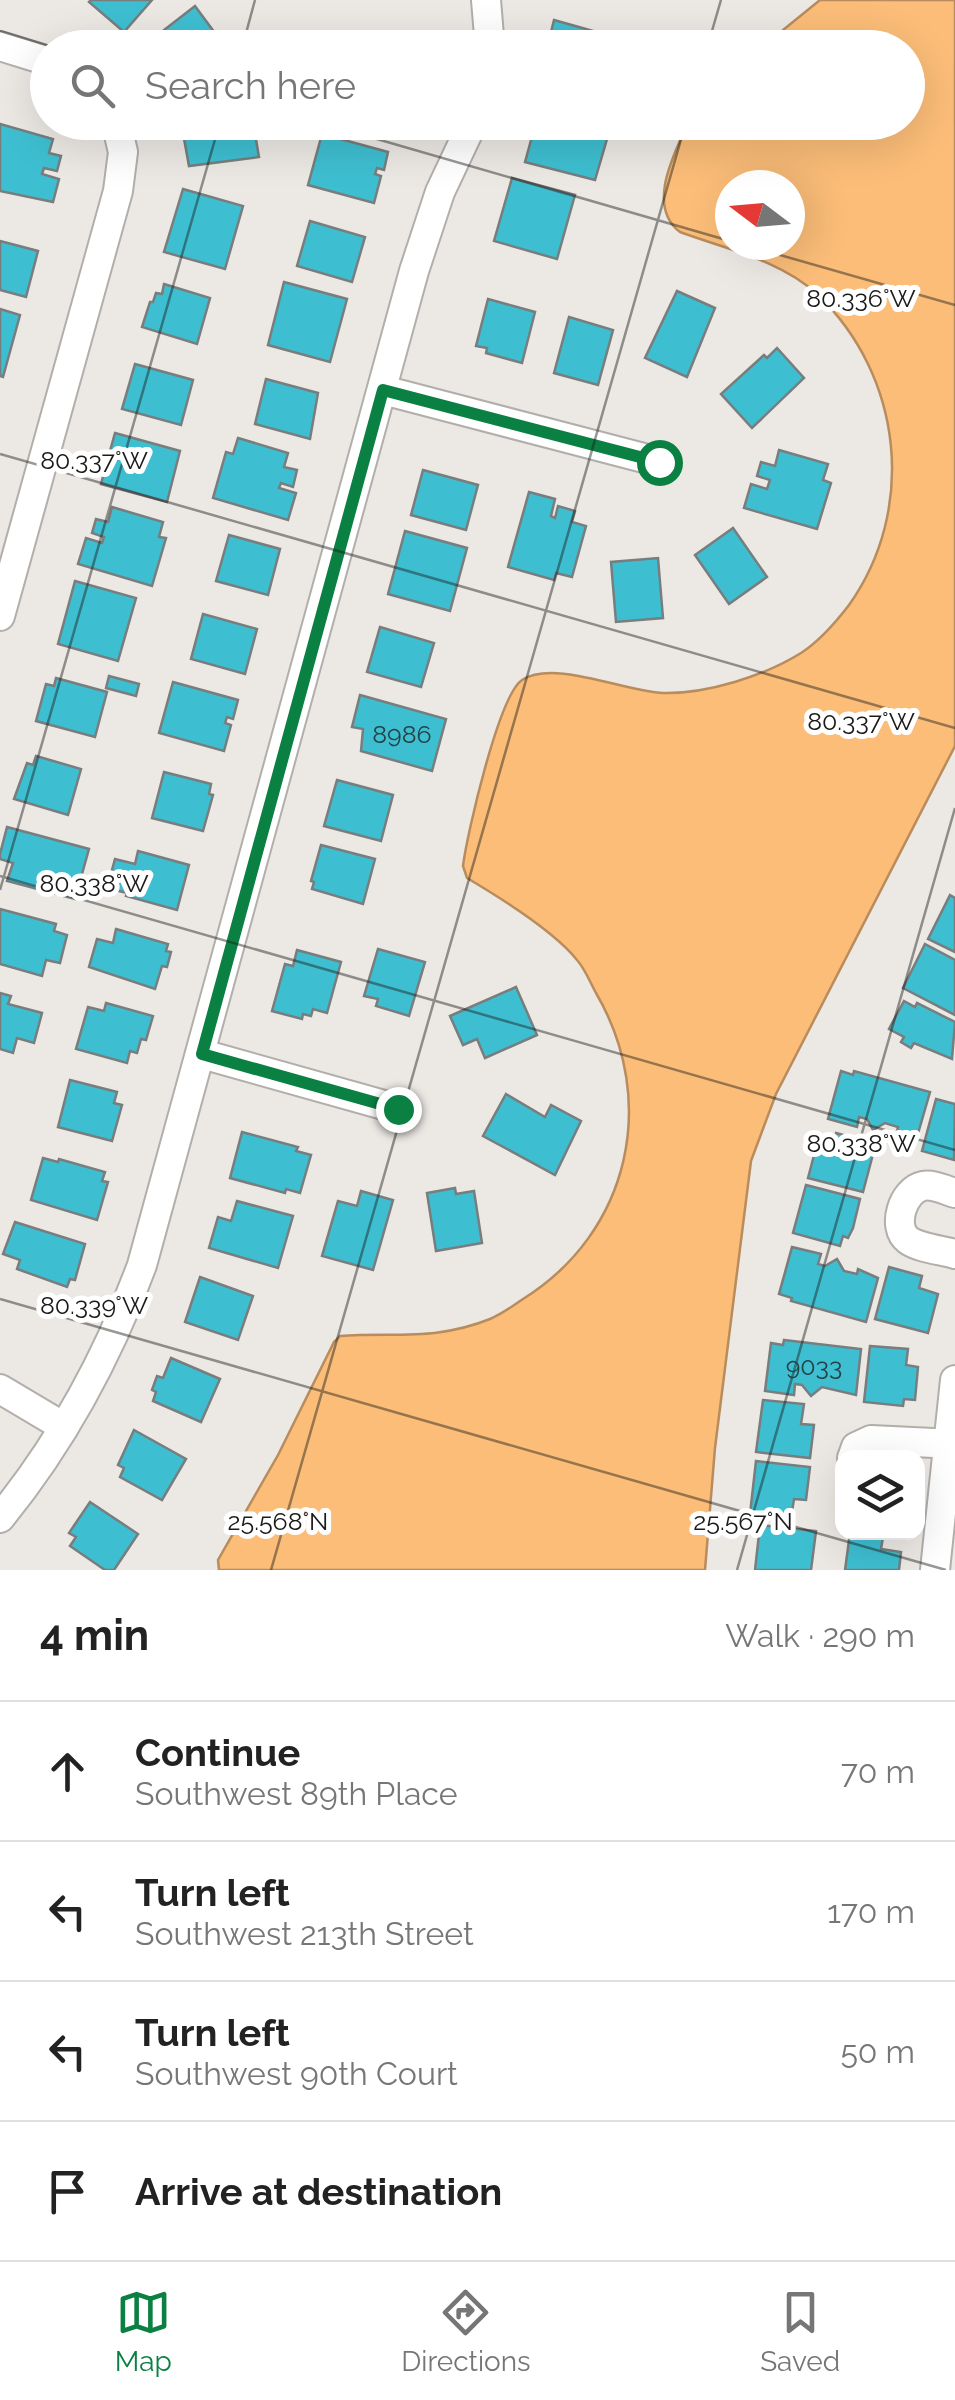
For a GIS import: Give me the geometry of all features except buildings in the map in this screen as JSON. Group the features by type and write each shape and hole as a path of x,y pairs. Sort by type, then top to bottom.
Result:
{"street":[{"path":"486,0 488,30"},
{"path":"0,46 30,55"},
{"path":"0,616 118,191 123,152 120,140"},
{"path":"0,1518 64,1427 111,1342 142,1265 428,225 465,140"},
{"path":"383,390 659,462"},
{"path":"202,1054 398,1109"},
{"path":"955,1193 924,1186 914,1190 906,1198 900,1226 910,1242 955,1254"},
{"path":"934,1570 930,1506 951,1444 955,1380"},
{"path":"0,1389 64,1427"},
{"path":"855,1450 871,1440 951,1444"}],"shaded area":[{"path":"820,0 955,0 955,746 776,1094 751,1161 715,1448 705,1570 219,1570 218,1560 340,1336 451,1330 490,1319 559,1271 588,1238 610,1201 623,1161 629,1120 626,1077 615,1034 585,971 567,949 541,926 467,878 463,866 485,767 513,691 522,680 552,673 663,693 716,687 753,676 801,653 833,625 871,567 885,527 891,486 891,444 883,403 868,364 846,327 817,294 786,272 760,260 805,260 805,170 715,170 715,244 680,232 670,221 665,208 666,179 681,140 925,140 925,30 783,30"}],"route":[{"path":"398,1109 202,1054 383,390 659,462"}]}
